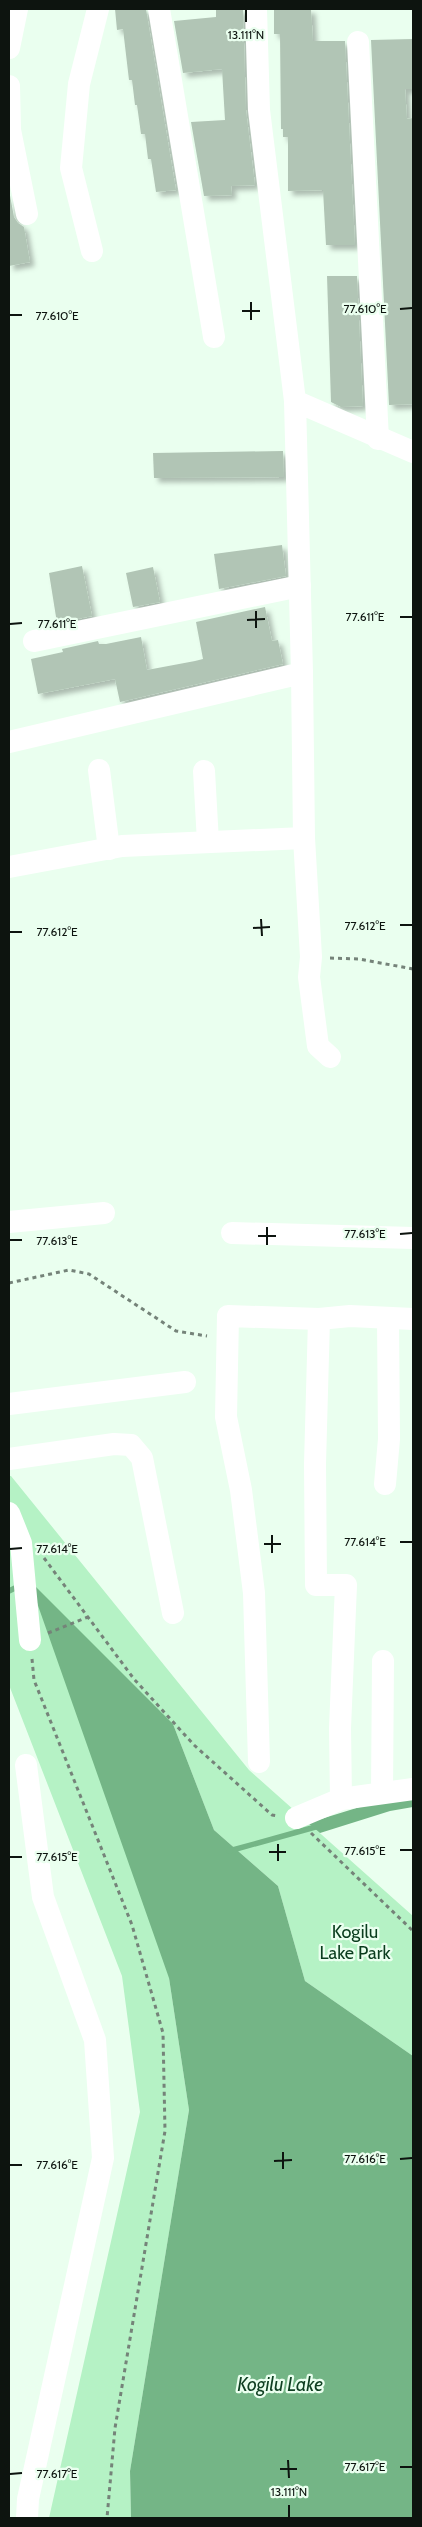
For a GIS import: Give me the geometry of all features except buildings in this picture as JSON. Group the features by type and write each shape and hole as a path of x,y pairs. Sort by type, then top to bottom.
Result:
{"street":[{"path":"9,48 17,9"},
{"path":"92,251 71,168 80,84 98,9"},
{"path":"159,9 214,337"},
{"path":"256,9 259,110 295,401 304,838 312,957 309,977 318,1046 330,1057"},
{"path":"358,42 378,439"},
{"path":"9,86 10,130 27,214"},
{"path":"295,401 378,439 413,452"},
{"path":"34,642 300,586"},
{"path":"9,742 302,673"},
{"path":"99,770 108,849"},
{"path":"204,771 208,842"},
{"path":"9,867 108,849 304,838"},
{"path":"9,1222 104,1213"},
{"path":"232,1233 413,1238"},
{"path":"260,1762 254,1593 240,1490 226,1417 228,1316 319,1319 350,1316 413,1319"},
{"path":"385,1484 389,1439 388,1318"},
{"path":"319,1319 315,1464 316,1585 346,1585 340,1728 341,1799"},
{"path":"9,1404 185,1382"},
{"path":"9,1458 114,1444 131,1445 142,1458 172,1613"},
{"path":"9,1512 21,1543 30,1640"},
{"path":"382,1793 383,1661"},
{"path":"26,1765 44,1896 95,2040 103,2158 28,2499 26,2518"},
{"path":"296,1818 341,1799 413,1789"}],"path":[{"path":"312,957 359,959 413,969"},
{"path":"9,1283 69,1270 89,1274 176,1331 227,1340"},
{"path":"43,1556 134,1679 194,1745 272,1815 296,1818 413,1931"},
{"path":"30,1640 88,1617"}],"green space":[{"name":"Kogilu Lake Park","path":"9,1476 11,1476 249,1770 413,1916 413,2056 305,1981 278,1886 214,1830 173,1724 169,1978 189,2110 130,2471 131,2518 49,2518 140,2112 122,1976 9,1685"}],"water":[{"name":"Kogilu Lake","path":"29,1580 173,1724 214,1830 278,1886 305,1981 413,2056 413,2518 131,2518 130,2471 189,2110 169,1978"},
{"path":"413,1797 413,1807 390,1811 320,1833 308,1823 363,1806"}],"waterway":[{"path":"9,1591 21,1585"},
{"path":"229,1851 319,1826"}]}
